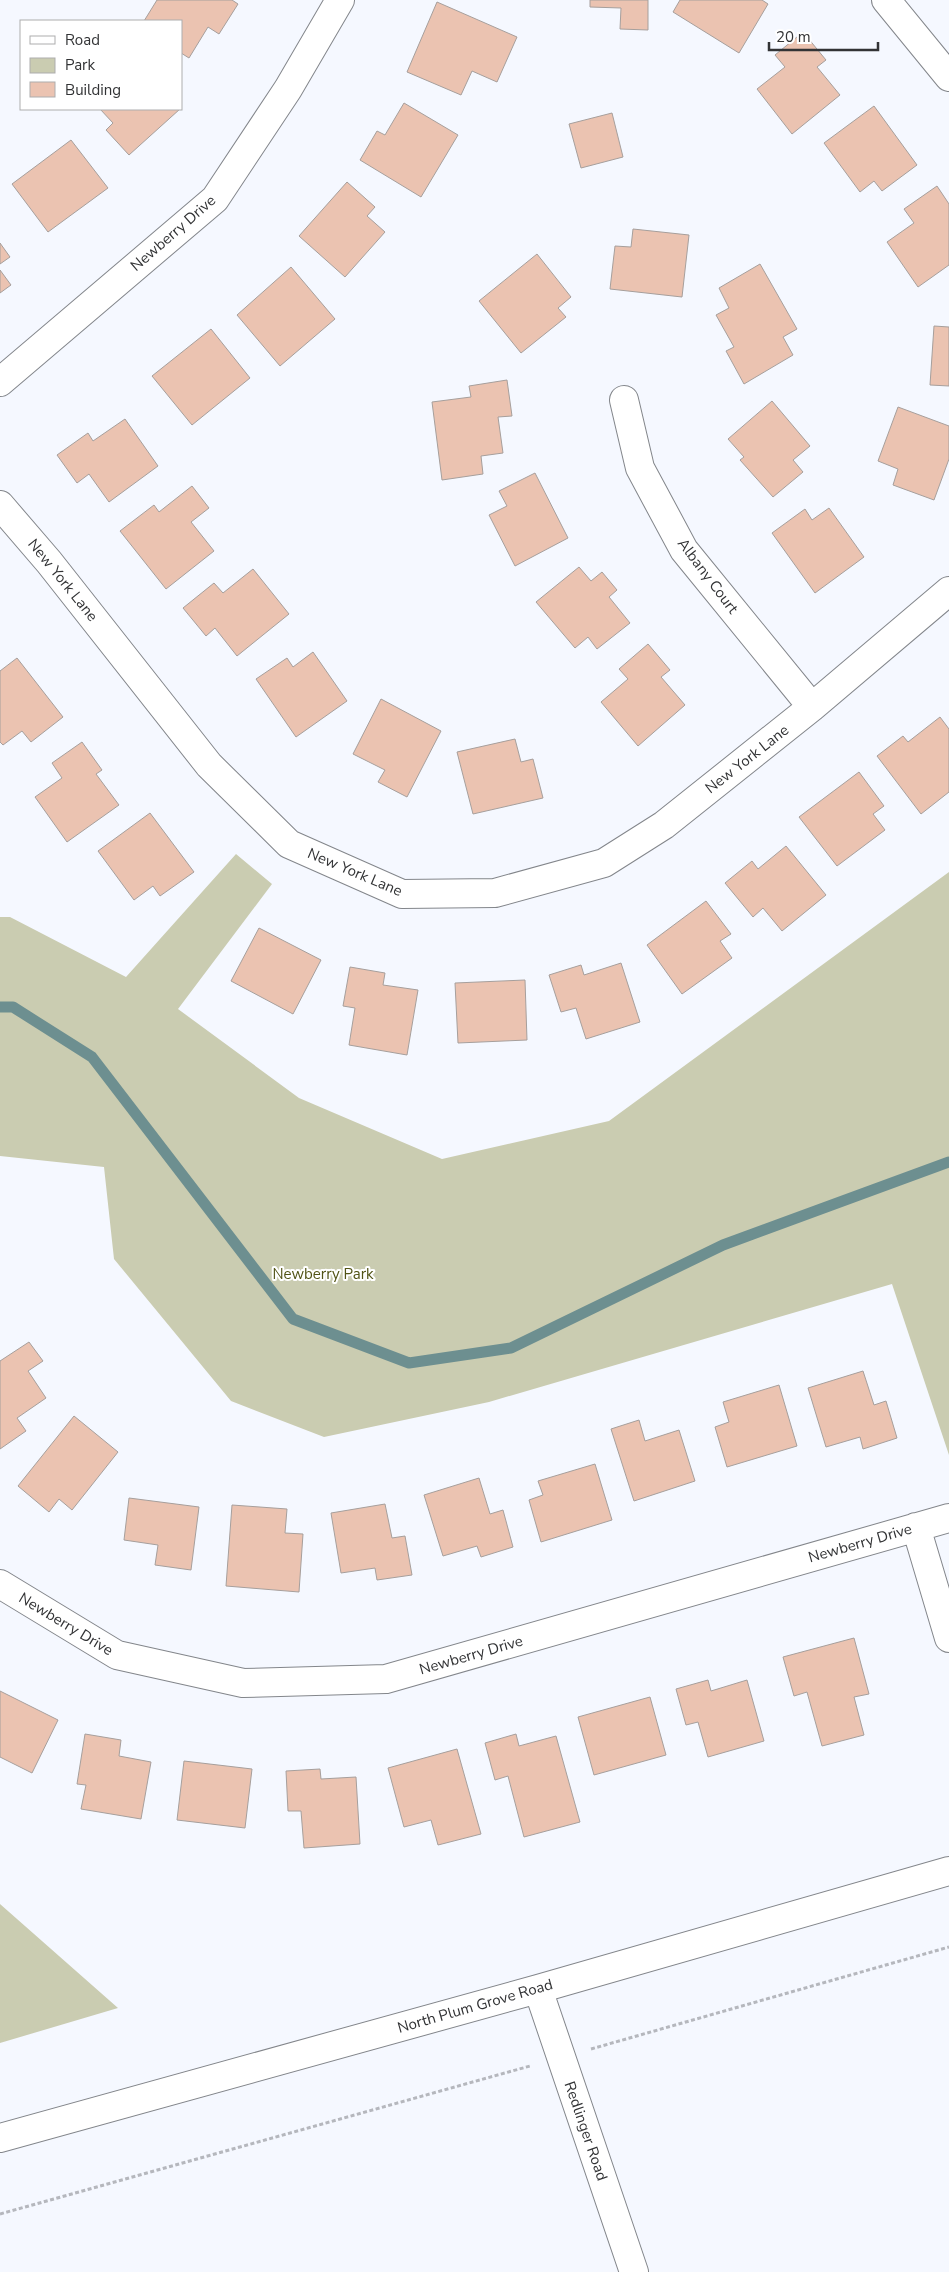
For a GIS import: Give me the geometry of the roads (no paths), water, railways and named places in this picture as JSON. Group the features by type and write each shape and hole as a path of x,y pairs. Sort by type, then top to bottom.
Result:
{"street":[{"name":"Newberry Drive","path":"0,382 215,199 288,89 340,0"},
{"path":"886,0 949,77"},
{"name":"Albany Court","path":"624,400 640,468 684,550 812,707"},
{"name":"New York Lane","path":"0,505 49,562 209,765 289,844 402,894 495,893 604,863 664,825 812,707 949,591"},
{"name":"Newberry Drive","path":"0,1584 117,1655 244,1683 386,1680 949,1518"},
{"path":"916,1527 949,1638"},
{"name":"North Plum Grove Road","path":"0,2138 538,1989 949,1871"},
{"name":"Redlinger Road","path":"538,1989 634,2272"}],"waterway":[{"path":"0,1007 13,1007 92,1057 293,1319 409,1363 511,1348 723,1245 949,1162"}],"park label":[{"name":"Newberry Park","path":"323,1274"}]}
